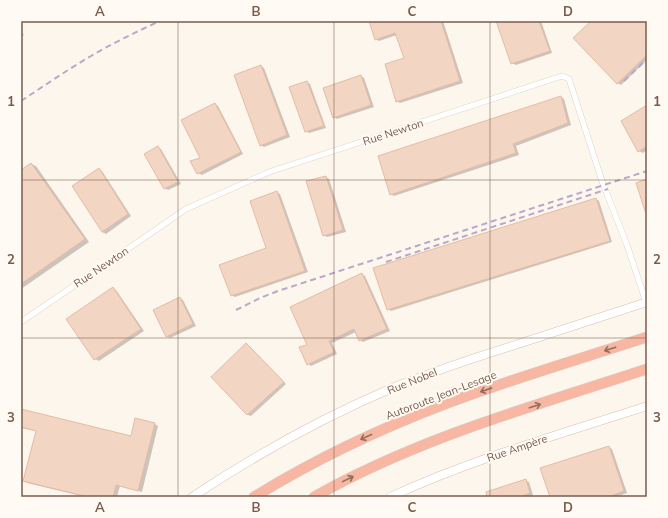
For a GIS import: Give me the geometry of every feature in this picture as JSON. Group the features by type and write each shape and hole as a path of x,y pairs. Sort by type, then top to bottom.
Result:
{"highway":[{"name":"Autoroute Jean-Lesage","path":"254,497 334,453 416,416 483,391 647,337"},
{"path":"314,497 349,478 442,438 486,422 647,370"}],"street":[{"name":"Rue Newton","path":"21,322 186,209 269,172 562,76 569,79 646,302"},
{"name":"Rue Nobel","path":"192,497 279,444 333,416 389,390 474,358 646,302"},
{"name":"Rue Ampère","path":"390,497 474,463 647,406"}],"building":[{"path":"369,21 441,21 460,81 396,102 385,64 404,58 395,33 375,40"},
{"path":"496,21 539,21 550,51 511,64"},
{"path":"591,21 647,21 647,55 617,84 573,38"},
{"path":"261,65 287,135 260,146 234,75"},
{"path":"361,75 371,105 333,118 323,88"},
{"path":"307,81 324,126 305,132 289,87"},
{"path":"561,96 568,123 513,144 516,153 390,195 378,156"},
{"path":"215,103 241,152 197,174 190,161 200,158 181,120"},
{"path":"647,105 647,146 638,152 621,121"},
{"path":"158,146 178,182 164,189 144,154"},
{"path":"31,163 85,239 21,284 21,170"},
{"path":"99,168 128,214 102,232 72,186"},
{"path":"326,176 343,230 323,236 306,181"},
{"path":"647,179 647,214 646,214 636,183"},
{"path":"277,191 305,271 231,296 219,265 266,248 250,201"},
{"path":"596,198 610,241 387,310 373,268"},
{"path":"362,273 387,329 359,341 354,329 329,341 334,352 307,365 299,347 307,345 290,307"},
{"path":"113,287 141,329 94,360 66,319"},
{"path":"180,297 193,324 166,337 153,310"},
{"path":"246,343 284,382 247,415 211,377"},
{"path":"21,409 131,436 135,418 155,423 138,491 116,485 113,497 88,497 23,481 36,431 21,427"},
{"path":"609,446 624,491 608,497 550,497 540,468"},
{"path":"526,479 530,493 519,497 487,497 486,492"}],"railway":[{"path":"21,101 99,51 160,21"},
{"path":"624,81 647,59"},
{"path":"236,310 278,291 647,171"},
{"path":"386,262 608,189"}]}
